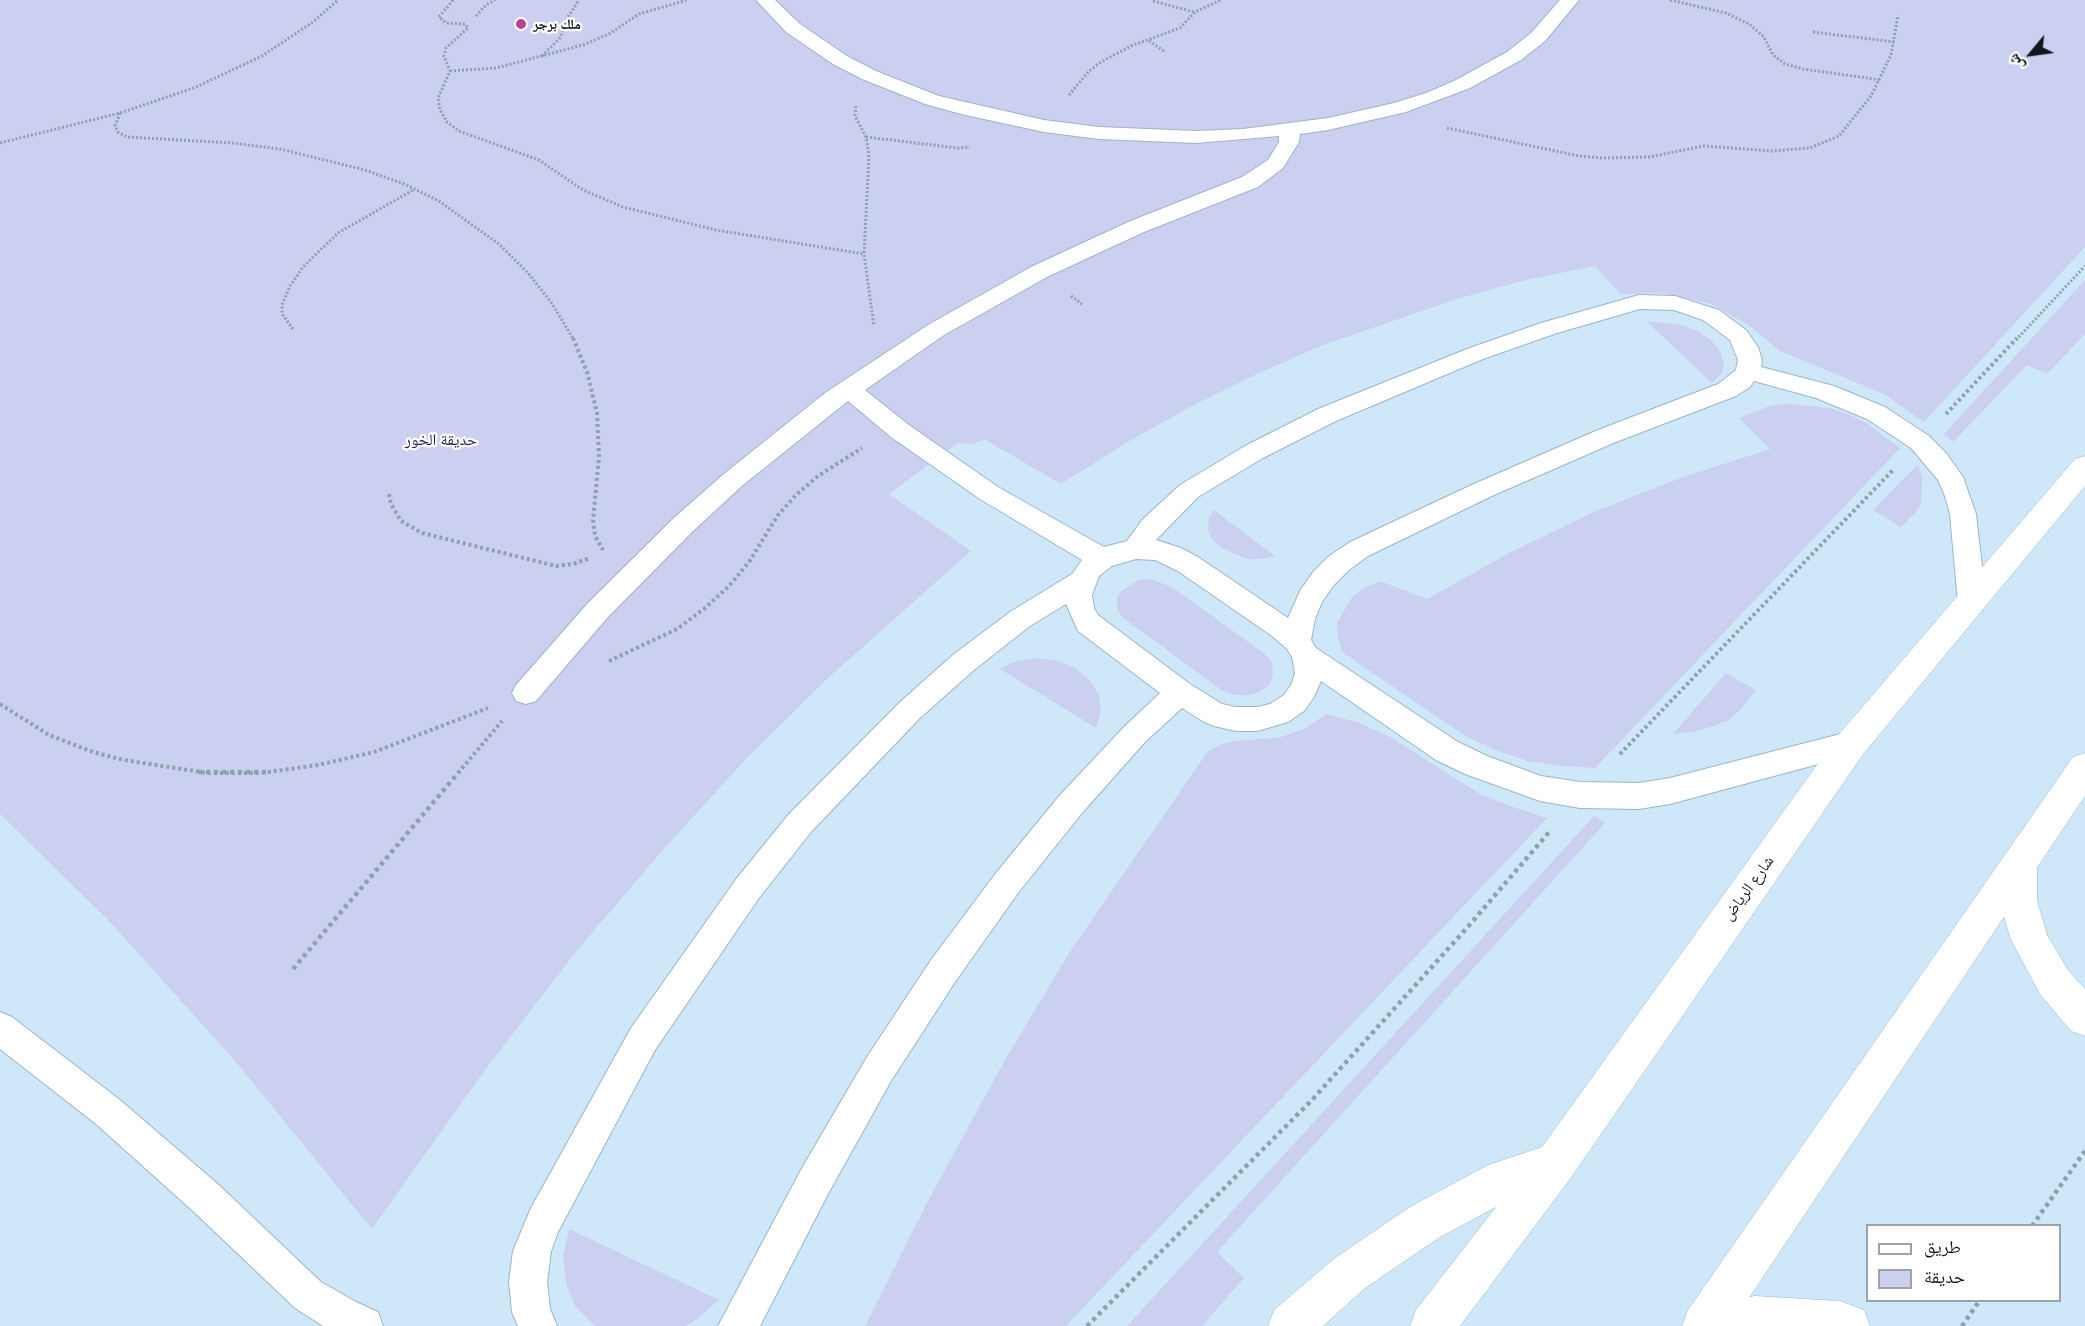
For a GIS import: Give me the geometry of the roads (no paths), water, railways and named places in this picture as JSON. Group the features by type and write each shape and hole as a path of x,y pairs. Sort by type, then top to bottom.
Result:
{"main road":[{"name":"شارع الرياض","path":"1431,1326 1555,1164 1852,743 2085,466"},
{"path":"1704,1326 2085,767"},
{"path":"2019,864 2018,900 2030,940 2054,982 2085,1017"},
{"path":"1290,1326 1350,1273 1425,1222 1503,1179 1555,1164"},
{"path":"1712,1326 1755,1318 1795,1319 1840,1323 1848,1326"}],"lane":[{"path":"765,0 793,28 815,44 840,60 881,80 968,110 1044,126 1147,136 1243,135 1290,130 1365,117 1399,108 1463,84 1514,56 1538,38 1570,0"},
{"path":"526,693 598,610 734,479 848,389 946,324 1039,272 1136,227 1250,182 1276,164 1289,142 1290,130"},
{"path":"1092,570 1078,595 1080,609 1088,623 1180,692 1214,714 1236,719 1257,719 1278,714 1294,704 1305,689 1309,673 1301,649 1301,619 1310,598 1323,579 1339,563 1359,549 1422,518 1547,462 1726,390 1741,381 1748,371 1750,360 1746,347 1738,335 1711,315 1675,303 1639,302 1475,354 1327,415 1254,452 1189,491 1151,527 1136,549"},
{"path":"1748,371 1851,401 1899,426 1928,451 1950,477 1958,496 1963,514 1972,603"},
{"path":"848,389 900,431 989,493 1092,570"},
{"path":"538,1326 531,1312 528,1282 532,1251 544,1221 643,1039 715,933 800,824 855,764 909,711 964,662 1020,619 1119,552 1136,549 1155,550 1172,555 1282,628 1301,649 1447,751 1507,778 1540,788 1580,795 1639,796 1670,791 1852,743"},
{"path":"737,1326 751,1306 832,1150 879,1069 943,971 1007,883 1071,804 1135,734 1180,692"},
{"path":"0,1028 108,1112 207,1199 308,1294 342,1316 364,1326"}],"place":[{"name":"ملك برجر","path":"521,24"}],"park label":[{"name":"حديقة الخور","path":"441,440"}]}
